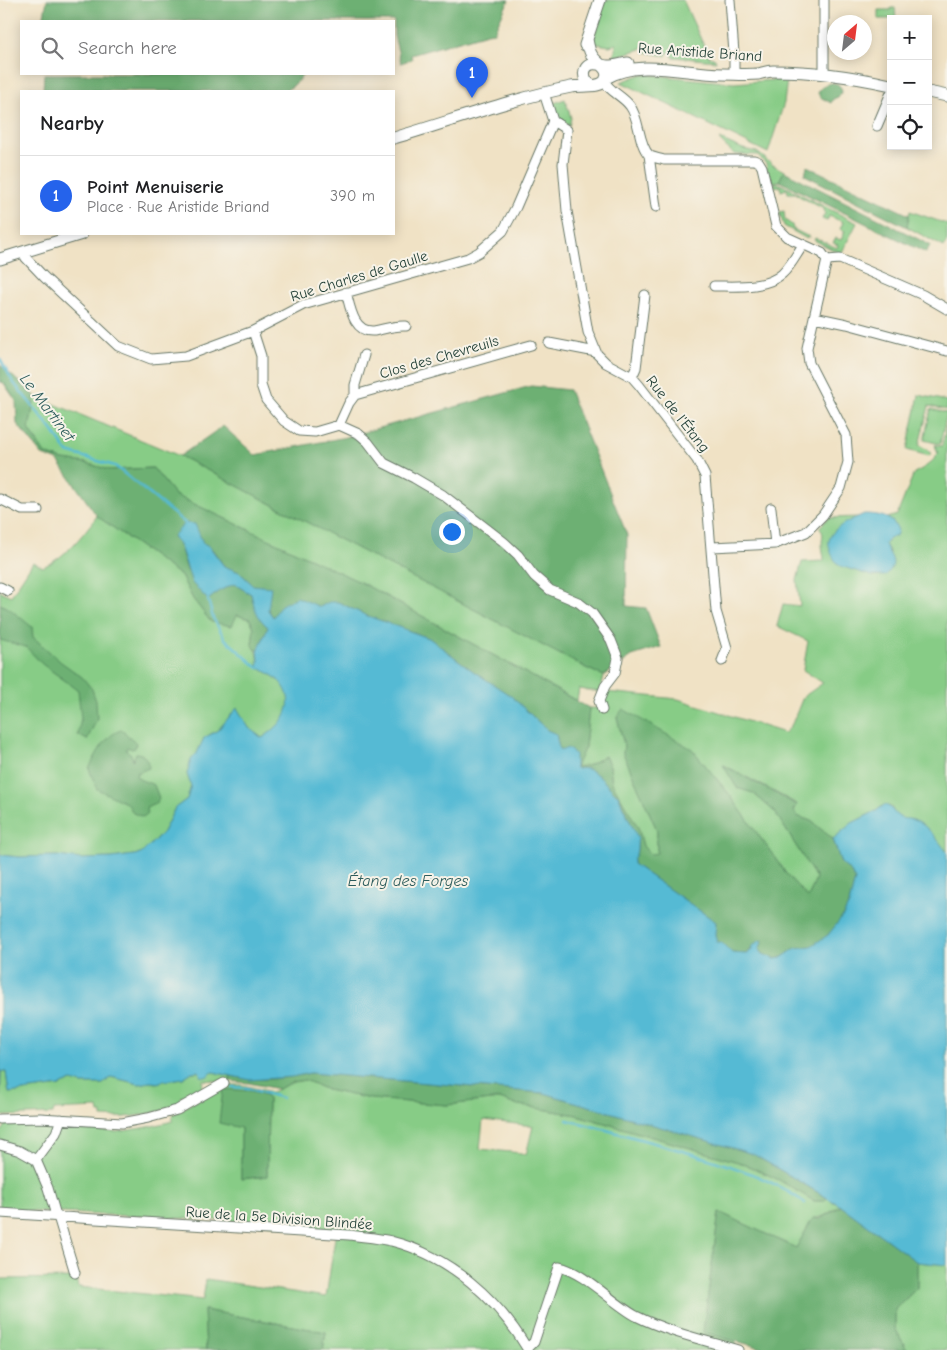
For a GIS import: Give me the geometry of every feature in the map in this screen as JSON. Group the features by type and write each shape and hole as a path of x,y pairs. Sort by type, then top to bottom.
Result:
{"street":[{"path":"600,0 585,45 586,80 606,85 625,99 636,116 644,148 649,155 656,207"},
{"path":"730,0 734,71"},
{"path":"824,0 824,73"},
{"path":"587,39 590,52 606,71 599,83"},
{"name":"Rue Aristide Briand","path":"600,64 610,66 651,62 734,71"},
{"path":"585,71 591,64 600,64"},
{"name":"Rue Aristide Briand","path":"395,138 544,93 599,83 620,71 644,68 706,74 734,71 824,73 852,76 887,84"},
{"name":"Rue Aristide Briand","path":"544,93 568,83 585,71"},
{"path":"544,93 553,121"},
{"path":"932,93 947,96"},
{"path":"877,126 887,102"},
{"name":"Rue Charles de Gaulle","path":"23,252 26,258 44,276 118,346 151,359 186,356 253,331 303,305 468,258 479,252 503,231 516,207 553,121"},
{"name":"Rue de l'Étang","path":"553,121 567,130 563,164 567,210 588,332 596,352 606,363 632,377 698,460 705,476 716,611 727,648 722,661"},
{"path":"649,155 664,160 754,160 759,162 762,167 776,226 787,237 822,253 827,260 806,348 809,363 846,434 848,462 841,488 823,516 806,532 775,544 712,547"},
{"path":"0,259 79,235"},
{"path":"714,286 748,286 772,280 782,274 803,245"},
{"path":"827,260 840,259 923,295 947,309"},
{"path":"346,292 354,322 362,329 372,331 395,325 406,326"},
{"path":"632,377 636,368 645,295"},
{"path":"814,317 947,351"},
{"path":"253,331 261,356 261,385 266,400 284,421 299,431 315,432 339,425 359,434 368,442 384,463 414,478 443,496 504,542 518,555 534,576 550,590 578,602 592,613 611,640 618,658 614,673 605,686 601,706"},
{"path":"549,343 596,352"},
{"name":"Clos des Chevreuils","path":"355,395 531,345"},
{"name":"Clos des Chevreuils","path":"339,425 349,403 355,395 355,385 364,355"},
{"path":"0,499 22,510 38,510"},
{"path":"771,508 775,544"},
{"path":"0,1119 61,1119 122,1123 177,1110 224,1083"},
{"path":"36,1160 56,1133 61,1119"},
{"path":"0,1145 20,1151 36,1160 58,1216 75,1273"},
{"name":"Rue de la 5e Division Blindée","path":"0,1213 349,1235 391,1241 421,1252 448,1266 474,1285 497,1306 528,1349"},
{"path":"528,1349 534,1342 559,1267 579,1275 616,1303 636,1316 657,1326 738,1350"}],"green space":[{"path":"47,0 509,0 494,32 411,55 412,59 401,63 395,40 395,20 43,20"},
{"path":"605,0 683,0 709,57 715,58 716,61 673,57 670,52 666,56 645,52 644,48 614,57 616,44 609,46 592,43"},
{"path":"891,8 895,8 896,15 887,15 887,19 878,19 878,10 891,10"},
{"path":"642,74 734,83 787,79 784,103 768,153 621,82"},
{"path":"44,75 303,75 293,86 286,90 43,90"},
{"path":"830,83 838,84 842,91 831,103 820,97 818,93 821,88"},
{"path":"565,99 571,118 569,126 555,116 554,103"},
{"path":"720,139 743,149 757,152 784,171 779,181 772,182 771,176 768,175 766,164 758,155 734,154"},
{"path":"807,166 909,215 907,227 805,175"},
{"path":"784,171 930,245 926,253 779,181"},
{"path":"774,183 778,183 857,223 841,254 814,240 815,238 837,248 838,245 833,243 836,238 841,240 845,231 840,229 843,222 829,216 827,221 822,219 825,213 824,209 796,193 788,193 787,189 781,191 780,186 775,187"},
{"path":"784,211 785,220 792,225 793,229 808,236 807,239 784,226 779,212"},
{"path":"910,211 947,224 947,241 944,247 907,227"},
{"path":"0,365 35,396 29,429 45,454 109,470 153,468 175,495 362,583 589,708 585,747 576,767 587,766 605,756 610,766 612,783 638,827 643,846 650,854 657,853 657,830 623,753 624,745 617,717 623,709 692,749 729,794 788,876 808,898 816,878 775,812 753,793 737,788 723,765 797,805 794,811 797,816 811,821 833,839 841,863 851,872 855,880 849,903 843,916 829,934 817,943 794,950 779,958 766,956 761,952 759,949 763,941 745,954 732,953 716,942 716,922 633,864 633,859 637,852 636,836 619,796 595,773 583,768 577,769 575,767 574,754 559,749 556,734 547,730 511,696 473,671 429,638 365,615 338,602 273,617 253,585 239,572 224,566 213,550 173,536 180,546 187,570 208,600 219,591 234,584 251,594 259,616 268,627 258,651 252,645 254,628 250,619 237,615 232,626 211,622 193,599 181,576 97,516 58,461 42,455 17,424 16,401 3,382 0,383"},
{"path":"531,386 569,390 627,535 626,606 646,608 661,647 632,656 604,676 180,456 223,426 255,455 346,437"},
{"path":"919,395 947,401 947,410 929,406 919,445 928,450 931,454 929,456 907,450"},
{"path":"35,396 180,456 604,676 600,692 579,689 577,701 362,583 175,495 153,468 109,470 45,454 29,429"},
{"path":"931,409 947,413 940,444 924,440"},
{"path":"947,423 947,852 914,820 902,819 895,814 891,807 884,805 852,823 833,839 811,821 796,816 794,811 797,804 724,765 737,788 753,793 775,812 816,878 808,898 788,876 729,794 692,749 617,717 624,745 623,753 657,830 657,853 650,855 643,846 638,827 612,783 610,766 604,756 587,766 575,767 585,747 589,708 597,708 607,692 678,699 785,733 792,724 803,697 823,683 803,670 808,641 777,626 783,604 800,606 797,580 802,562 824,561 823,533 819,528 828,518 858,517 834,531 835,559 837,564 878,577 890,553 885,544 890,539 896,526 887,518 897,515 914,473 927,465 938,454 935,445 942,446"},
{"path":"97,516 181,576 193,599 211,622 237,615 250,619 254,628 252,645 257,653 258,668 281,683 287,692 289,701 287,711 274,729 262,738 249,728 237,709 218,730 204,738 197,753 191,760 187,774 191,786 187,799 175,808 163,832 141,854 112,858 81,859 57,856 19,857 0,855 0,623 10,609 0,604 0,591 11,596 33,562 43,567 52,563 66,552"},
{"path":"0,604 10,609 32,627 33,637 61,662 82,677 92,689 96,701 97,719 87,740 78,735 81,718 78,690 42,664 26,647 0,640"},
{"path":"123,730 136,743 135,748 127,747 126,750 131,754 133,760 136,753 139,753 146,758 148,763 149,768 137,773 136,776 154,785 159,798 157,803 146,808 148,813 143,817 133,813 128,804 97,789 89,769 98,751 107,739 117,731"},
{"path":"1,1071 6,1072 9,1093 60,1086 72,1081 82,1084 103,1084 111,1077 139,1084 183,1078 192,1072 213,1072 231,1076 228,1081 203,1080 202,1090 181,1097 179,1105 141,1115 102,1117 102,1113 99,1113 98,1108 54,1110 53,1114 0,1116"},
{"path":"310,1073 544,1093 753,1154 827,1198 824,1201 814,1201 779,1180 745,1164 577,1115 513,1104 500,1099 447,1105 371,1099 327,1090 305,1080 293,1082 278,1089 228,1081 231,1076 271,1079"},
{"path":"305,1080 327,1090 371,1099 447,1105 500,1099 513,1104 577,1115 745,1164 779,1180 814,1201 824,1201 827,1198 841,1206 824,1216 813,1218 796,1248 719,1212 703,1332 736,1342 734,1350 323,1350 326,1332 204,1310 206,1350 0,1350 0,1279 76,1278 78,1287 203,1300 206,1279 326,1297 336,1231 239,1221 0,1210 0,1131 3,1130 8,1121 13,1121 17,1124 51,1125 71,1129 116,1132 173,1121 172,1115 223,1085 242,1085 272,1092 293,1082","holes":["252,1091 266,1095 268,1100 267,1176 241,1179 241,1128","483,1120 533,1126 526,1155 480,1149"]},
{"path":"223,1089 252,1091 266,1095 268,1100 267,1176 241,1179 241,1128 219,1123"},
{"path":"841,1206 917,1262 917,1288 895,1309 895,1328 907,1350 768,1350 703,1332 719,1212 796,1248 813,1218 820,1219"},
{"path":"917,1262 947,1265 947,1350 907,1350 895,1328 895,1309 917,1288"},
{"path":"204,1310 326,1332 323,1350 206,1350"}],"water":[{"path":"864,514 884,517 892,522 898,530 896,536 887,540 885,544 893,563 890,571 885,576 872,576 840,566 830,550 830,537 834,532 845,523"},
{"name":"Étang des Forges","path":"185,523 195,524 203,543 209,546 224,566 239,572 253,585 271,587 268,610 273,617 281,605 297,597 320,607 329,602 338,602 365,615 429,638 473,671 511,696 547,730 556,734 559,749 567,748 575,754 575,767 577,769 590,770 595,773 619,796 638,838 633,864 716,922 715,935 717,942 721,942 732,953 746,954 752,950 751,947 763,940 759,949 763,954 775,959 781,958 796,948 811,946 828,935 843,916 849,904 855,880 851,872 841,863 833,839 852,823 884,805 900,817 918,822 928,829 947,852 947,1265 917,1262 841,1206 753,1154 544,1093 310,1073 292,1077 250,1080 213,1072 206,1077 201,1076 199,1071 192,1072 183,1078 163,1081 161,1083 139,1084 111,1077 103,1084 82,1084 72,1081 60,1086 9,1093 6,1072 1,1071 0,1096 0,855 19,857 57,856 81,859 112,858 141,854 163,832 175,808 187,799 191,786 187,774 191,760 197,753 204,738 218,730 237,708 249,728 262,738 274,729 282,720 287,710 286,691 281,683 258,668 258,651 268,627 256,612 251,594 234,584 219,591 208,600 192,583 180,546 173,536"}],"waterway":[{"name":"Le Martinet","path":"0,359 13,382 53,431 67,452 115,466 185,523"},
{"name":"Le Martinet","path":"208,600 213,618 225,639 258,668"},
{"path":"232,1087 247,1088 282,1098"},
{"path":"567,1120 693,1154 737,1168 765,1179 805,1203"}],"place":[{"name":"Point Menuiserie","path":"472,98"}]}
